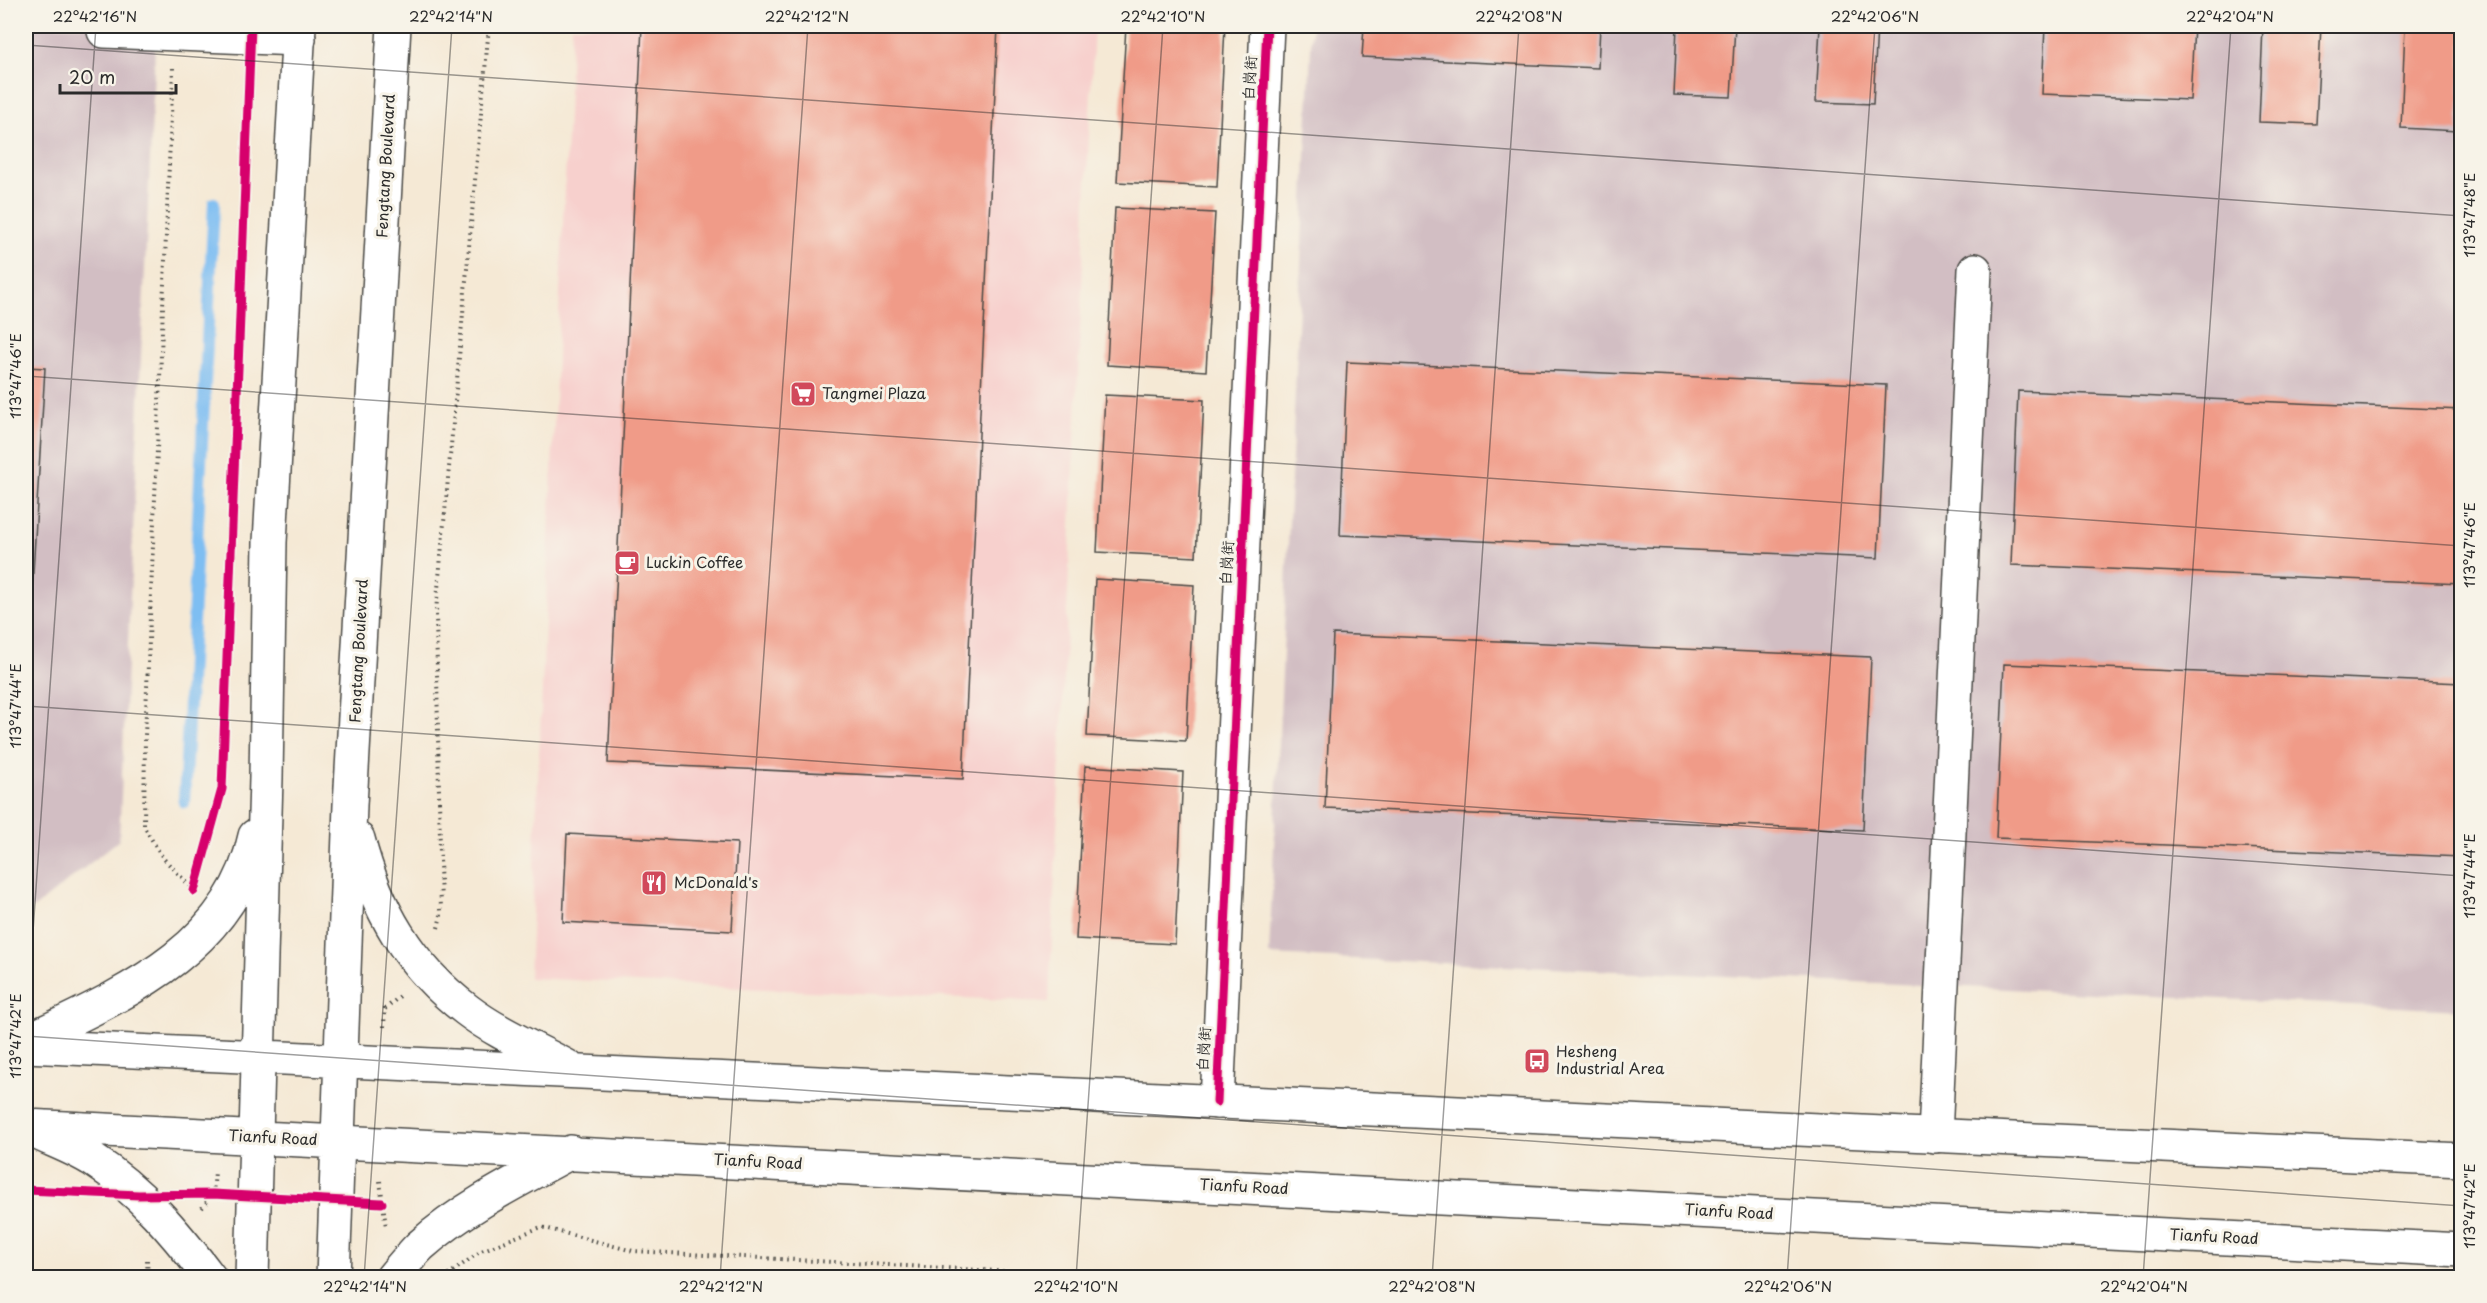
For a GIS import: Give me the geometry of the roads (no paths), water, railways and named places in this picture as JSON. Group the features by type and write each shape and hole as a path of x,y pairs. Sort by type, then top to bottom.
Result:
{"main road":[{"name":"Fengtang Boulevard","path":"333,1278 350,805 394,26"},
{"name":"白岗街","path":"1217,1102 1267,26"},
{"path":"104,30 174,34 299,32 270,542 252,1278"},
{"path":"1935,1136 1975,270"},
{"path":"26,1041 115,998 163,969 205,933 226,906 251,856 266,778"},
{"path":"350,805 367,873 392,929 427,974 468,1011 578,1072"},
{"path":"26,1046 2462,1160"},
{"path":"26,1127 92,1160 139,1195 179,1237 210,1278"},
{"name":"Tianfu Road","path":"26,1127 377,1142 2462,1250"},
{"path":"392,1278 421,1246 460,1215 571,1152"}],"waterway":[{"path":"184,802 214,203"}],"place":[{"name":"Tangmei Plaza","path":"803,394"},
{"name":"Luckin Coffee","path":"627,563"},
{"name":"McDonald's","path":"654,883"},
{"name":"Hesheng Industrial Area","path":"1537,1061"}]}
